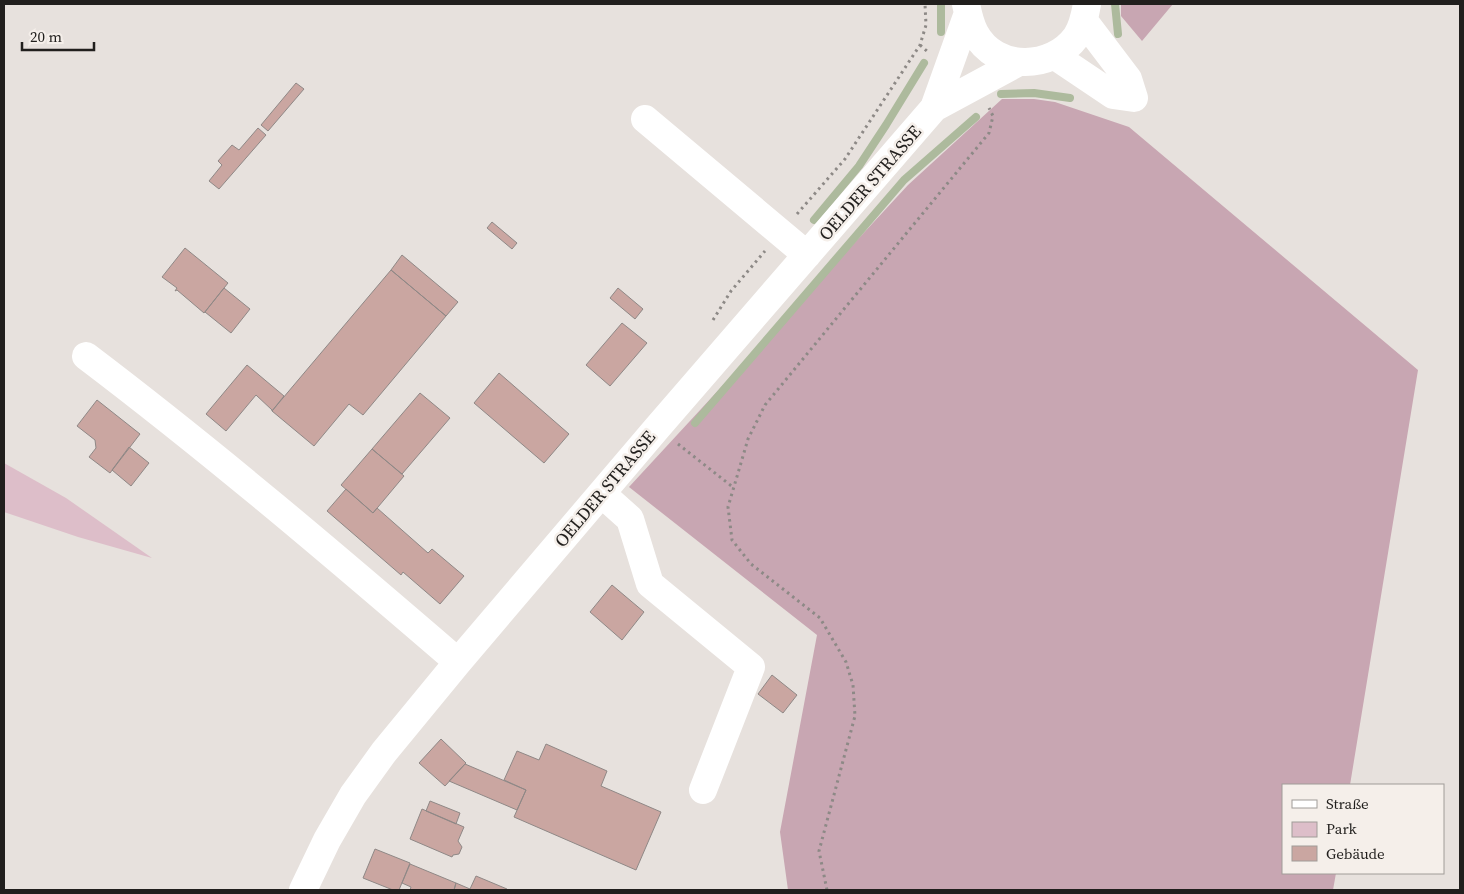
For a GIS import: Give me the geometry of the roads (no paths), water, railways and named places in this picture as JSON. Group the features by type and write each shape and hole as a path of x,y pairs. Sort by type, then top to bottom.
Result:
{"street":[{"path":"967,9 969,20 976,35 986,48 1001,58 1019,62 1037,62 1054,56 1067,47 1077,35 1085,12"},
{"name":"OELDER STRASSE","path":"303,890 327,840 353,795 384,752 657,428 934,108 949,69 967,9"},
{"path":"1054,56 1113,95 1134,98 1128,80 1085,12"},
{"name":"OELDER STRASSE","path":"934,108 1019,62"},
{"path":"645,120 807,256"},
{"path":"86,356 163,414 361,578 458,662"},
{"path":"602,494 630,519 650,584 751,667 703,790"}],"waterway":[{"path":"941,4 941,32"},
{"path":"1115,4 1118,34"},
{"path":"814,220 859,166 924,63"},
{"path":"1001,94 1034,93 1070,98"},
{"path":"695,423 904,180 976,117"}]}
